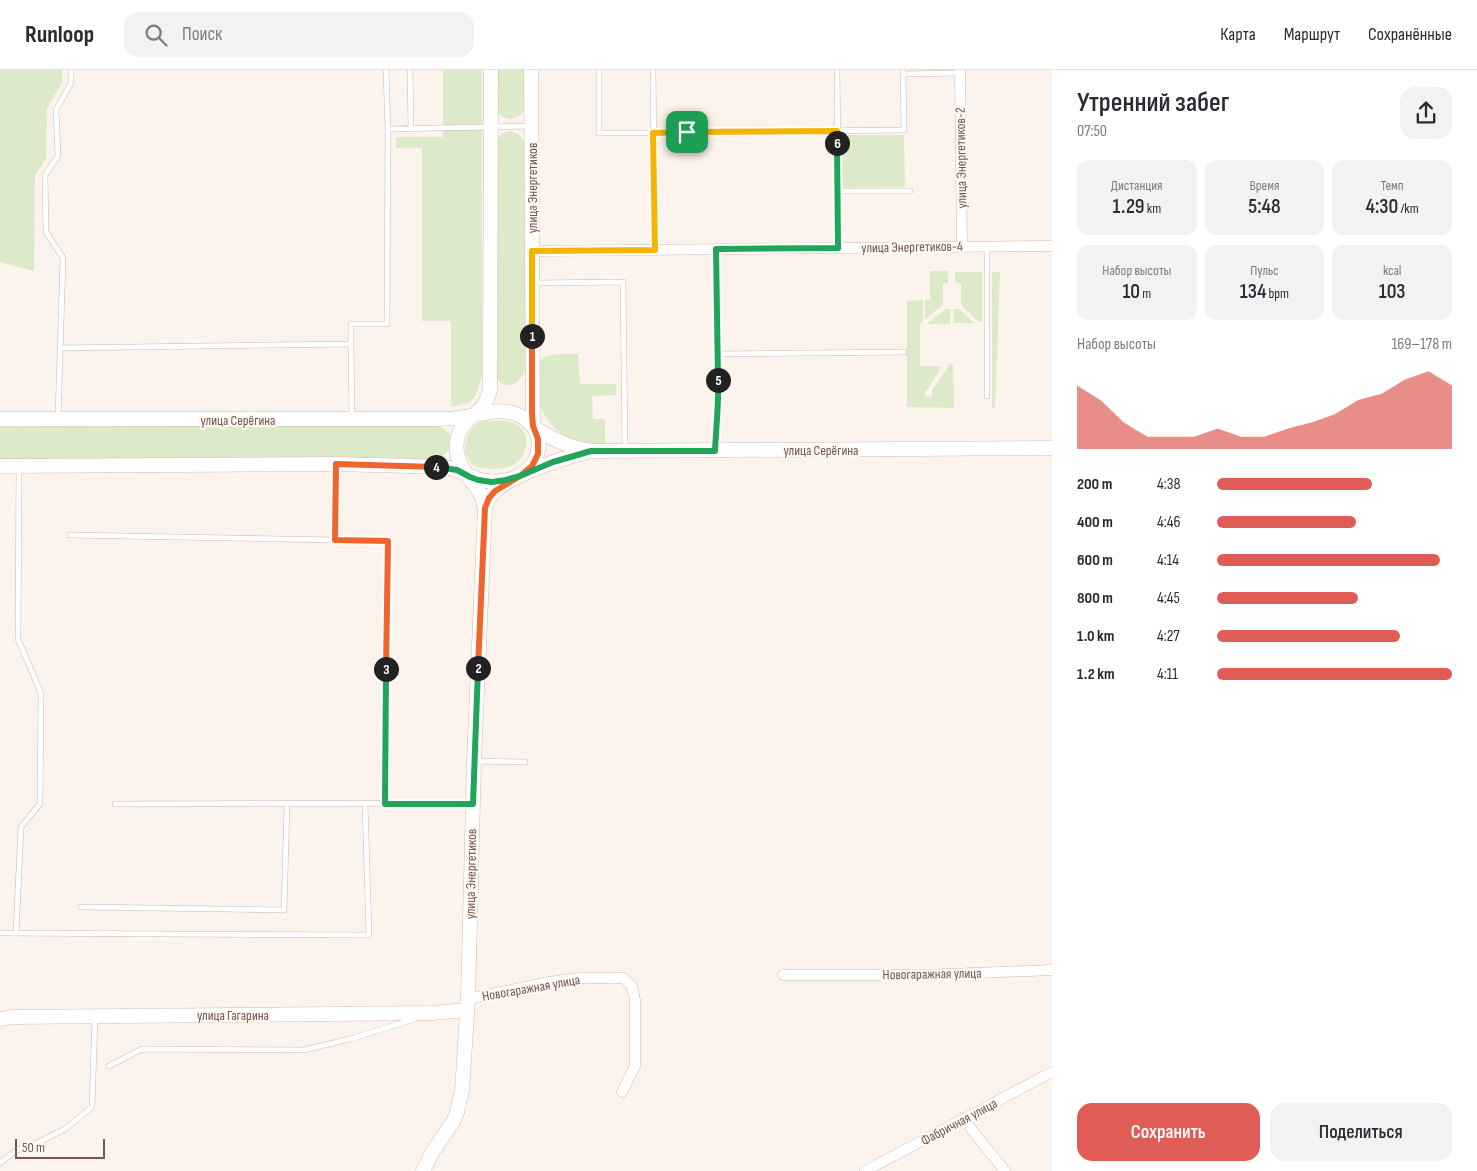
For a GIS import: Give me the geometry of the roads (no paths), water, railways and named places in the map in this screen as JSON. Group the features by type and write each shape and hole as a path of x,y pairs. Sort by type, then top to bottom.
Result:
{"street":[{"path":"485,508 482,497 462,468 456,446 458,432 487,401 490,390 490,70"},
{"name":"улица Энергетиков","path":"532,70 533,426"},
{"name":"улица Энергетиков-2","path":"960,71 962,247"},
{"name":"улица Энергетиков-4","path":"532,251 1052,246"},
{"path":"476,414 499,411 512,413 523,418 546,436 580,449 591,451"},
{"name":"улица Серёгина","path":"0,419 352,420 433,419 464,417 476,414"},
{"path":"485,508 489,498 495,491 520,476 532,466 538,454 538,439 533,426"},
{"name":"улица Серёгина","path":"591,451 1052,448"},
{"path":"0,466 336,464 445,467 457,470 478,480 492,482 520,476 553,462 591,451"},
{"name":"улица Энергетиков","path":"424,1171 433,1151 453,1122 462,1091 467,1004 474,761 485,508"},
{"name":"Новогаражная улица","path":"783,975 924,976 1052,970"},
{"name":"Новогаражная улица","path":"467,1004 549,982 578,978 623,978 632,986 635,1000 635,1019 634,1066 622,1092"},
{"name":"улица Гагарина","path":"0,1019 12,1017 432,1013 467,1004"},
{"name":"Фабричная улица","path":"864,1171 1052,1072"},
{"path":"964,1119 1005,1171"}],"lane":[{"path":"58,419 63,258 46,232 45,175 58,156 56,110 71,83 71,70"},
{"path":"352,420 351,324 387,324 388,129 386,70"},
{"path":"410,70 411,128"},
{"path":"599,70 599,133 904,130 903,72 960,71"},
{"path":"652,70 655,250"},
{"path":"837,70 838,248"},
{"path":"388,129 532,126"},
{"path":"838,191 910,191"},
{"path":"987,247 987,396"},
{"path":"715,451 716,414 719,401 716,249"},
{"path":"532,283 623,282 625,451"},
{"path":"60,348 351,344"},
{"path":"718,354 904,352"},
{"path":"335,540 336,464"},
{"path":"16,933 21,827 40,804 41,693 18,639 19,466"},
{"path":"70,535 388,541 385,804"},
{"path":"474,761 525,762"},
{"path":"115,804 473,804"},
{"path":"81,907 284,910 287,804"},
{"path":"0,933 369,935 365,804"},
{"path":"109,1066 142,1049 304,1050 350,1039 432,1013"},
{"path":"0,1163 17,1150 37,1143 65,1129 92,1107 95,1016"}]}
